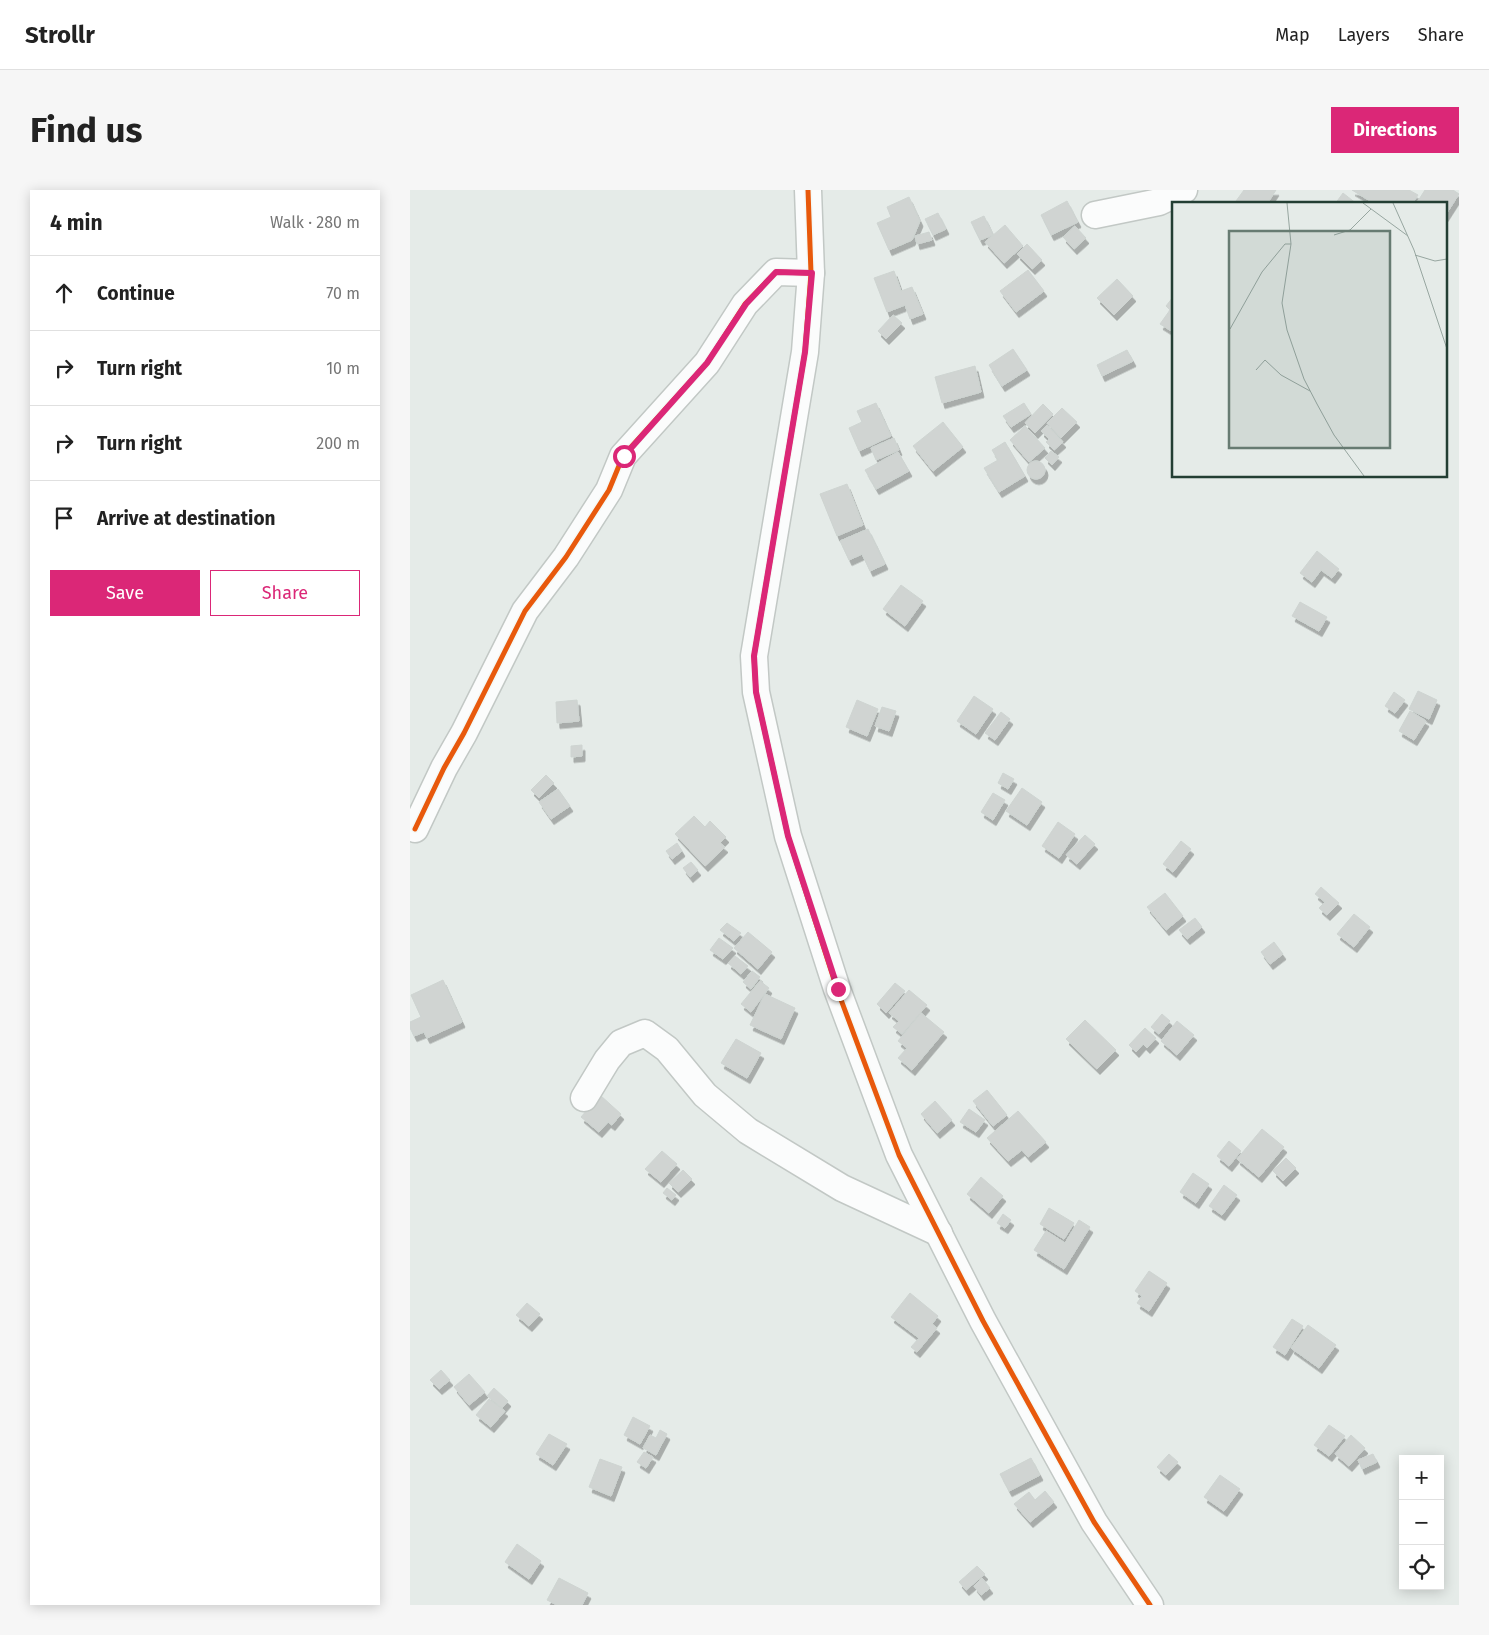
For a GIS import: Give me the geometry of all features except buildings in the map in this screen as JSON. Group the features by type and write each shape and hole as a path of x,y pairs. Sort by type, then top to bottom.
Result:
{"street":[{"path":"808,190 812,273 805,352 754,656 756,692 788,836 838,989 899,1155 984,1321 1094,1522 1150,1605"},
{"path":"1095,215 1159,202 1184,190"},
{"path":"415,829 444,768 464,733 525,611 566,557 609,490 624,456 707,363 746,304 776,272 812,273"},
{"path":"584,1098 607,1060 622,1043 645,1033 668,1049 705,1095 748,1131 842,1188 939,1233"}],"cycle path":[{"path":"808,190 811,273 805,352 754,656 756,692 788,836 837,989 899,1155 983,1321 1094,1522 1150,1605"},
{"path":"415,829 444,768 464,733 525,611 566,557 609,490 623,456 707,363 745,304 776,272 811,273"}],"route":[{"path":"624,456 707,363 746,304 776,272 812,273 805,352 754,656 756,692 788,836 838,989"}]}
